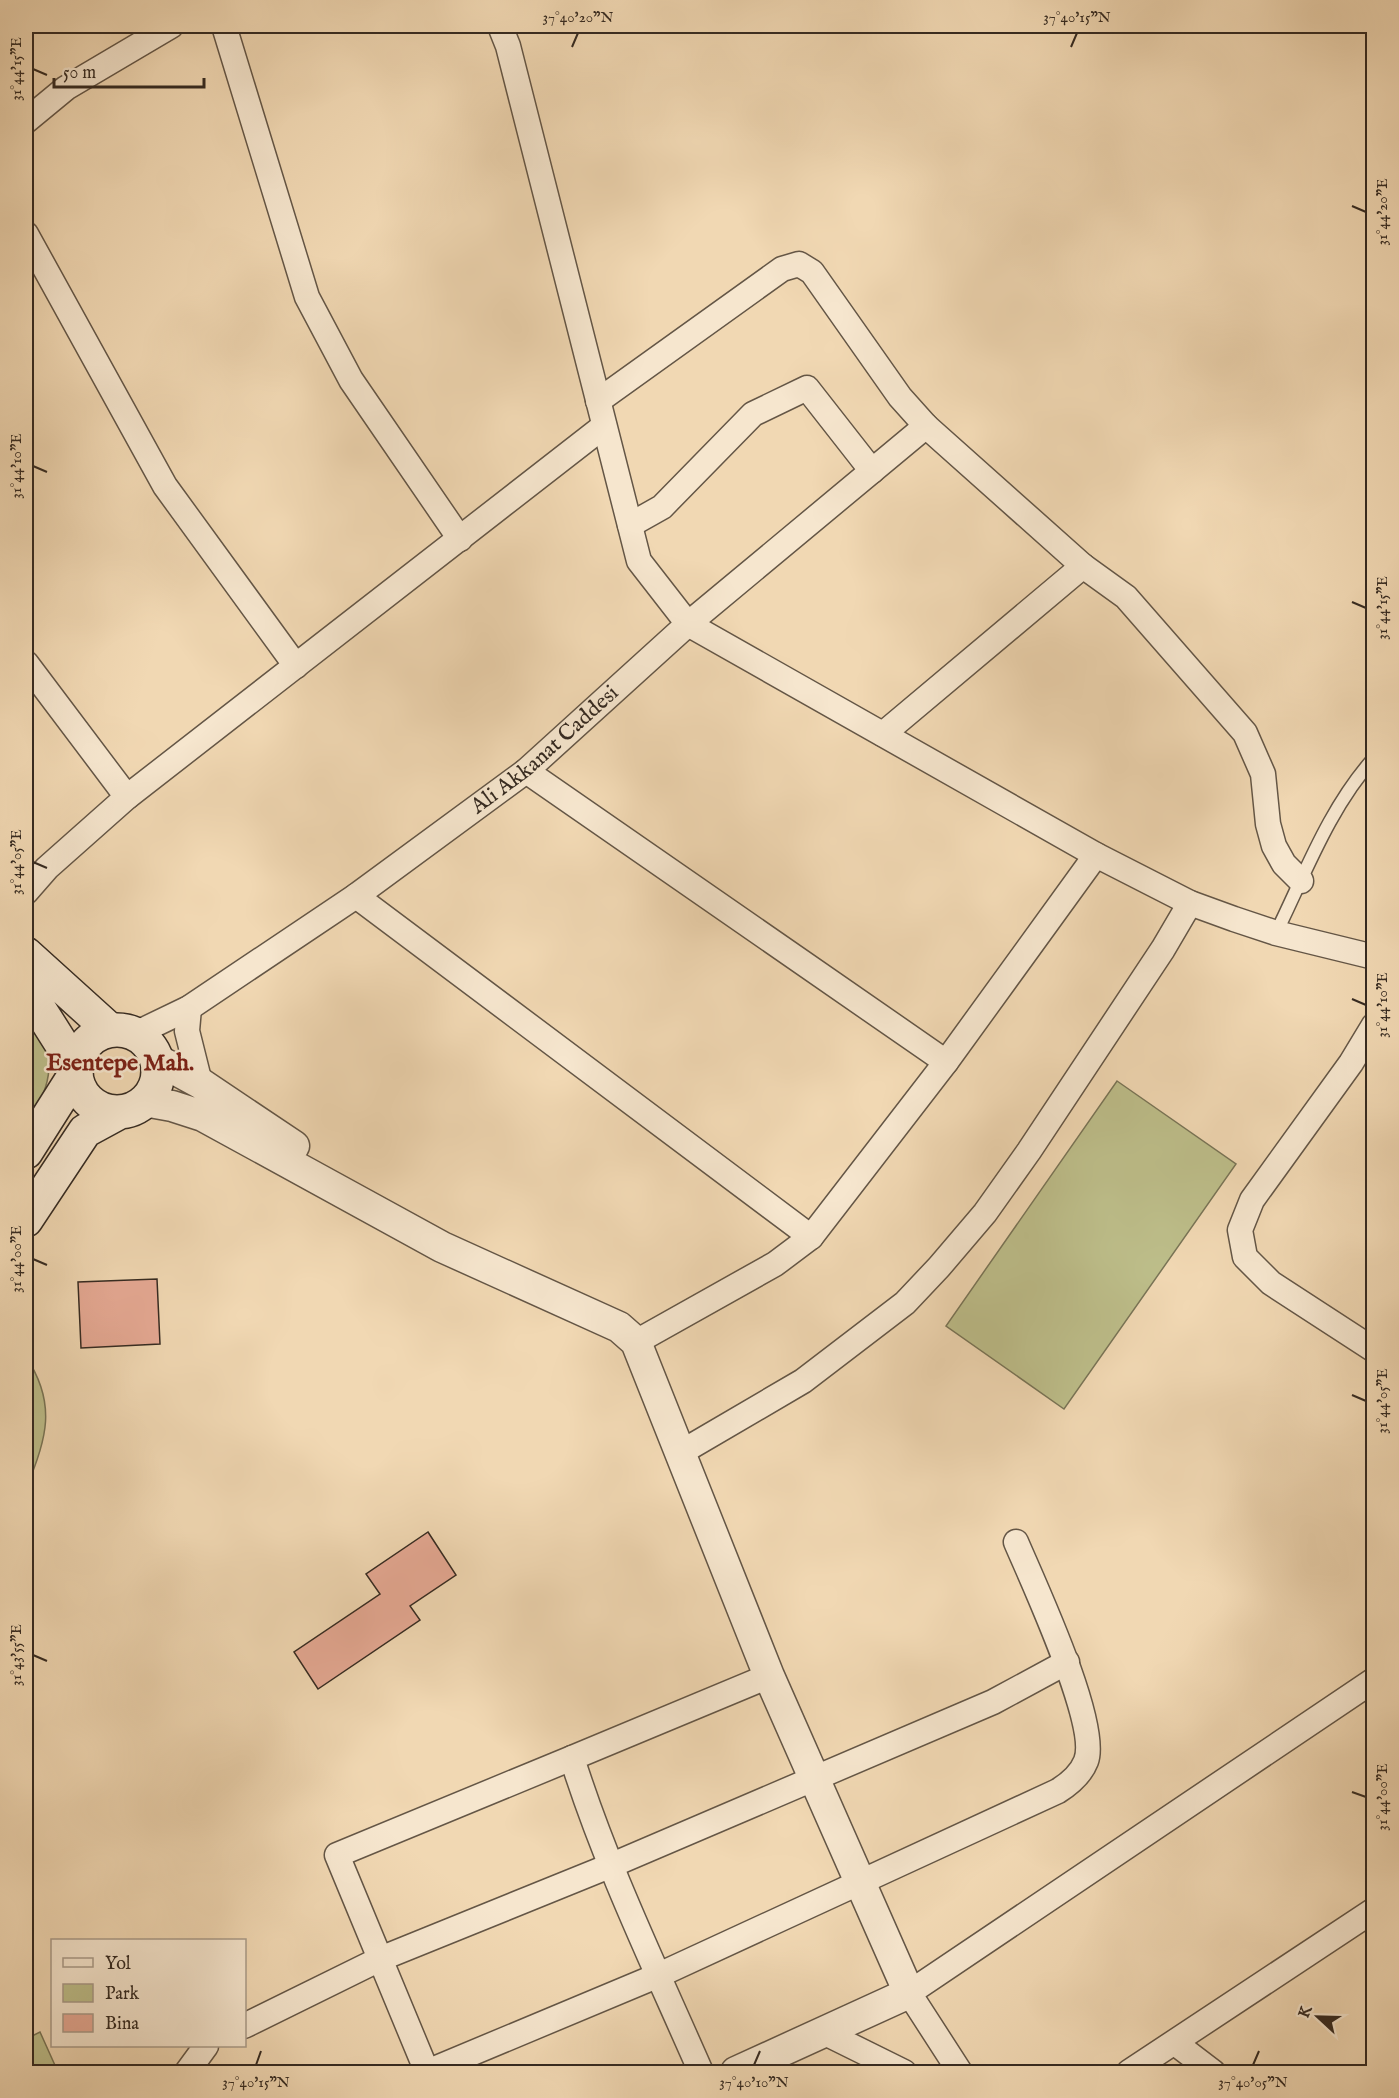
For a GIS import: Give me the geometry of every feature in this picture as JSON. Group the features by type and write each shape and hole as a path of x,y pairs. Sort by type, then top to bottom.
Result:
{"main road":[{"path":"26,954 122,1032 150,1047 156,1059 157,1079 153,1091 132,1107 85,1131 26,1220"},
{"path":"26,994 40,1010 76,1070 81,1092 90,1102 101,1109 132,1107"},
{"path":"26,1152 76,1070 79,1054 87,1043 122,1032"}],"street":[{"path":"26,121 66,88 171,26"},
{"path":"224,26 307,297 351,380 460,539"},
{"path":"500,26 639,561 688,624 1096,855 1190,903 1276,933 1374,957"},
{"path":"26,234 165,486 296,666"},
{"path":"598,401 782,269 799,264 812,272 900,396 926,426 1083,566 1126,597 1245,733 1263,774 1268,824 1274,846 1284,864 1301,881"},
{"path":"630,525 662,507 753,414 807,388 872,471"},
{"path":"26,892 47,868 127,797 604,426"},
{"name":"Ali Akkanat Caddesi","path":"122,1032 189,1008 356,896 526,771 688,624 926,426"},
{"path":"883,735 1083,566"},
{"path":"26,663 127,797"},
{"path":"526,771 946,1062"},
{"path":"636,1342 776,1264 811,1237 946,1062 1096,855"},
{"path":"356,896 811,1237"},
{"path":"680,1453 803,1381 906,1303 985,1213 1029,1151 1163,949 1190,903"},
{"path":"189,1008 187,1030 200,1083"},
{"path":"1374,1025 1351,1063 1252,1200 1240,1230 1245,1257 1271,1283 1374,1350"},
{"path":"156,1059 200,1083 442,1247"},
{"path":"132,1107 172,1106 203,1116 442,1247 619,1328 636,1342 769,1676 813,1778 909,1992 960,2073"},
{"path":"769,1676 337,1855 427,2073 659,1976 1058,1791 1073,1781 1086,1761 1089,1741 1066,1662 1016,1542"},
{"path":"246,2025 380,1959 612,1865 993,1702 1066,1662"},
{"path":"736,2073 909,1992 1374,1680"},
{"path":"572,1758 612,1865 701,2073"},
{"path":"1129,2073 1374,1910"},
{"path":"823,2032 904,2073"},
{"path":"1175,2043 1213,2073"},
{"path":"187,2073 205,2047"}],"lane":[{"path":"1276,933 1331,820 1355,779 1374,758"}],"green space":[{"path":"26,1008 44,1041 49,1068 43,1095 26,1129"},
{"path":"1117,1081 1236,1164 1064,1409 946,1326"},
{"path":"26,1357 42,1390 46,1422 39,1454 26,1488"},
{"path":"40,2032 58,2072 26,2072 26,2039"}],"building":[{"path":"157,1279 160,1344 81,1348 78,1282"},
{"path":"428,1532 456,1575 410,1606 420,1620 318,1689 294,1652 380,1594 366,1574"}],"district":[{"name":"Esentepe Mah.","path":"120,1063"}]}
